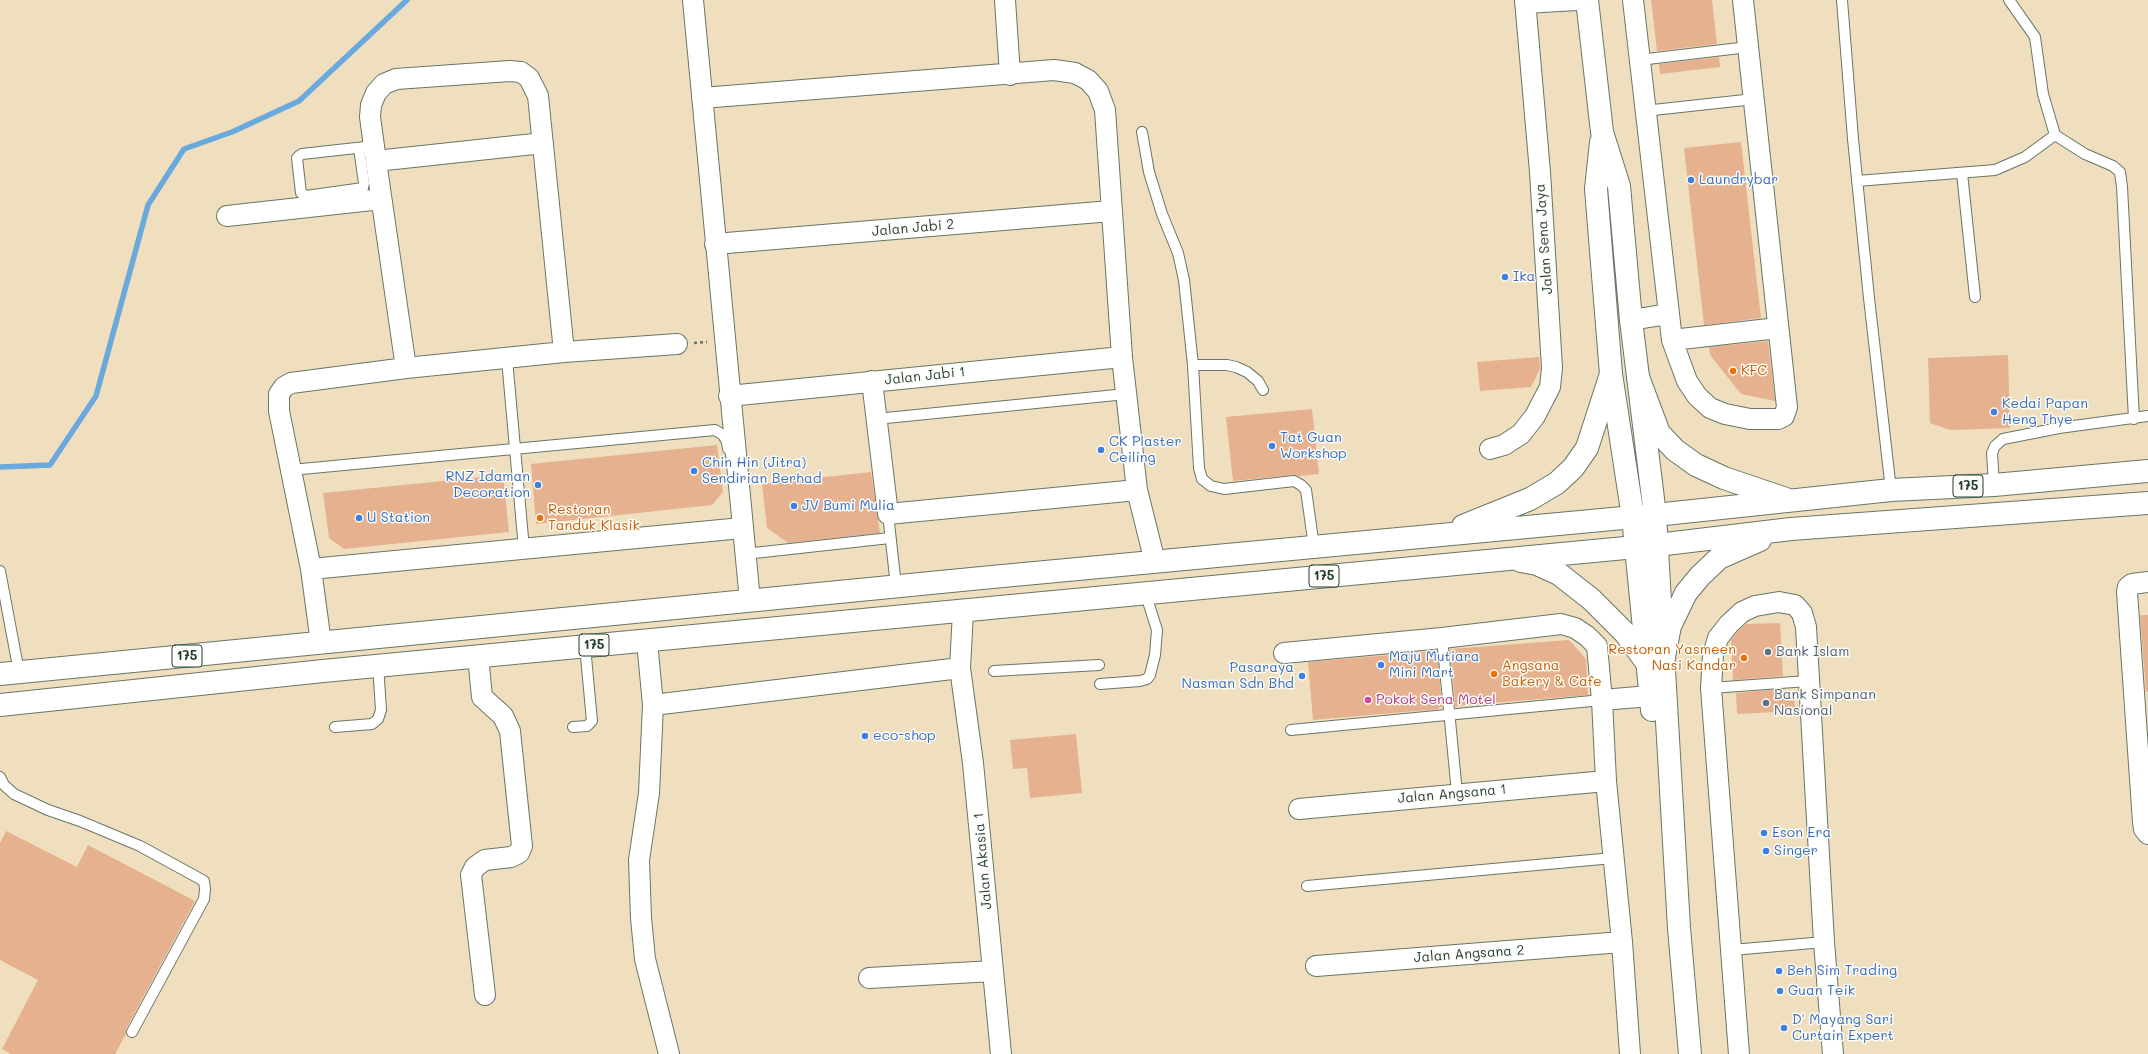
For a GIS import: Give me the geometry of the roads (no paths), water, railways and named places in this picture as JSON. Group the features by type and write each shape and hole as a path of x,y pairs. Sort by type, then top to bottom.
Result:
{"main road":[{"path":"1587,0 1602,132 1619,186 1631,320 1655,515 1657,545 1655,663 1650,696 1679,928"},
{"path":"1602,132 1596,189 1611,374 1633,517 1635,546 1655,663 1690,1054"},
{"path":"1443,534 1530,499 1557,483 1573,468 1588,448 1611,374"},
{"path":"1638,377 1659,433 1675,450 1696,465 1717,475 1788,500"},
{"name":"175","path":"9,673 896,586 1655,515 1891,490 1994,485 2148,471"},
{"name":"175","path":"0,705 478,656 963,612 991,607 1145,592 1657,545 1792,529 2148,503"},
{"path":"1655,663 1670,626 1686,593 1700,576 1720,558 1740,547 1792,529"},
{"path":"1504,558 1537,564 1559,574 1591,599 1612,618 1655,663"}],"street":[{"path":"693,0 730,396 738,528 745,554 750,601"},
{"path":"1006,0 1010,75"},
{"path":"1525,2 1577,0"},
{"path":"1633,0 1644,111 1672,340 1687,382 1697,396 1710,408 1725,414 1750,419 1778,419 1784,416 1787,410 1743,0"},
{"name":"Jalan Sena Jaya","path":"1490,449 1504,445 1521,434 1536,416 1550,387 1552,368 1540,172 1525,2"},
{"path":"702,98 1010,75 1054,70 1074,73 1088,80 1098,91 1105,110 1111,211 1126,394 1137,490 1155,562"},
{"path":"406,368 381,199 370,152 371,105 376,93 384,84 396,79 510,71 521,72 529,78 534,86 538,96 564,352"},
{"path":"370,152 543,143"},
{"path":"227,216 381,199"},
{"name":"Jalan Jabi 2","path":"715,244 1111,211"},
{"path":"1631,320 1668,314"},
{"path":"1672,340 1778,328"},
{"path":"321,643 311,569 278,411 279,394 284,387 291,383 406,368 507,359 564,352 677,344"},
{"name":"Jalan Jabi 1","path":"730,396 1122,357"},
{"path":"872,381 888,514 1137,490"},
{"path":"311,569 738,528"},
{"path":"2148,582 2132,584 2127,592 2144,765 2143,822 2144,829 2148,834"},
{"path":"1739,1054 1711,688 1713,656 1718,638 1729,624 1742,612 1755,606 1779,602 1795,605 1802,613 1806,627 1824,942 1833,1054"},
{"name":"Jalan Akasia 1","path":"963,612 960,668 973,763 1001,1054"},
{"path":"1284,653 1442,638 1561,624 1575,628 1588,636 1597,646 1602,700 1606,781 1622,942 1630,1054"},
{"path":"647,641 653,705 649,793 642,829 639,860 641,918 645,959 669,1054"},
{"path":"478,656 482,697 503,716 510,731 522,846 519,854 511,857 485,860 476,867 471,875 485,995"},
{"path":"653,705 960,668"},
{"path":"1602,700 1650,696"},
{"name":"Jalan Angsana 1","path":"1299,808 1606,781"},
{"name":"Jalan Angsana 2","path":"1316,966 1622,942"},
{"path":"869,978 993,971"}],"lane":[{"path":"1842,0 1857,182 1879,396 1891,490"},
{"path":"2009,0 2035,37 2043,94 2055,135 2085,154 2113,166 2120,172 2134,419"},
{"path":"1639,60 1748,47"},
{"path":"1644,111 1754,99"},
{"path":"1142,132 1149,172 1159,207 1178,253 1184,280 1193,365 1199,468 1202,479 1211,486 1224,489 1294,481 1302,485 1306,490 1314,546"},
{"path":"1857,182 1995,170 2025,157 2055,135"},
{"path":"370,152 363,188 306,196 301,193 297,158 299,156 370,152"},
{"path":"1962,173 1975,297"},
{"path":"507,359 524,549"},
{"path":"1193,365 1227,365 1236,367 1247,372 1258,381 1263,390"},
{"path":"876,419 1126,394"},
{"path":"1994,485 1992,453 1995,446 2003,439 2059,428 2148,416"},
{"path":"291,470 715,430 723,435 727,442 738,528"},
{"path":"888,514 896,586"},
{"path":"745,554 890,538"},
{"path":"0,571 9,673"},
{"path":"1100,684 1140,681 1147,679 1150,675 1155,655 1157,630 1145,592"},
{"path":"1442,638 1457,793"},
{"path":"573,727 587,726 592,721 585,646"},
{"path":"994,671 1099,665"},
{"path":"335,727 372,724 378,719 381,710 378,666"},
{"path":"1711,688 1808,681"},
{"path":"1292,730 1602,700"},
{"path":"1,784 26,801 140,846 204,881 204,899 132,1032"},
{"path":"1307,886 1613,858"},
{"path":"1732,950 1824,942"}],"waterway":[{"path":"0,467 50,465 96,396 148,205 184,149 232,132 299,101 407,0"}],"place":[{"name":"Laundrybar","path":"1691,180"},
{"name":"Ika","path":"1505,277"},
{"name":"KFC","path":"1733,371"},
{"name":"Kedai Papan Heng Thye","path":"1994,412"},
{"name":"Tat Guan Workshop","path":"1272,446"},
{"name":"CK Plaster Ceiling","path":"1101,450"},
{"name":"Chin Hin (Jitra) Sendirian Berhad","path":"694,471"},
{"name":"RNZ Idaman Decoration","path":"538,485"},
{"name":"JV Bumi Mulia","path":"794,506"},
{"name":"U Station","path":"359,518"},
{"name":"Restoran Tanduk Klasik","path":"540,518"},
{"name":"Bank Islam","path":"1768,652"},
{"name":"Restoran Yasmeen Nasi Kandar","path":"1744,658"},
{"name":"Maju Mutiara Mini Mart","path":"1381,665"},
{"name":"Angsana Bakery & Cafe","path":"1494,674"},
{"name":"Pasaraya Nasman Sdn Bhd","path":"1302,676"},
{"name":"Pokok Sena Motel","path":"1368,700"},
{"name":"Bank Simpanan Nasional","path":"1766,703"},
{"name":"eco-shop","path":"865,736"},
{"name":"Eson Era","path":"1764,833"},
{"name":"Singer","path":"1766,851"},
{"name":"Beh Sim Trading","path":"1779,971"},
{"name":"Guan Teik","path":"1780,991"},
{"name":"D' Mayang Sari Curtain Expert","path":"1784,1028"}]}
